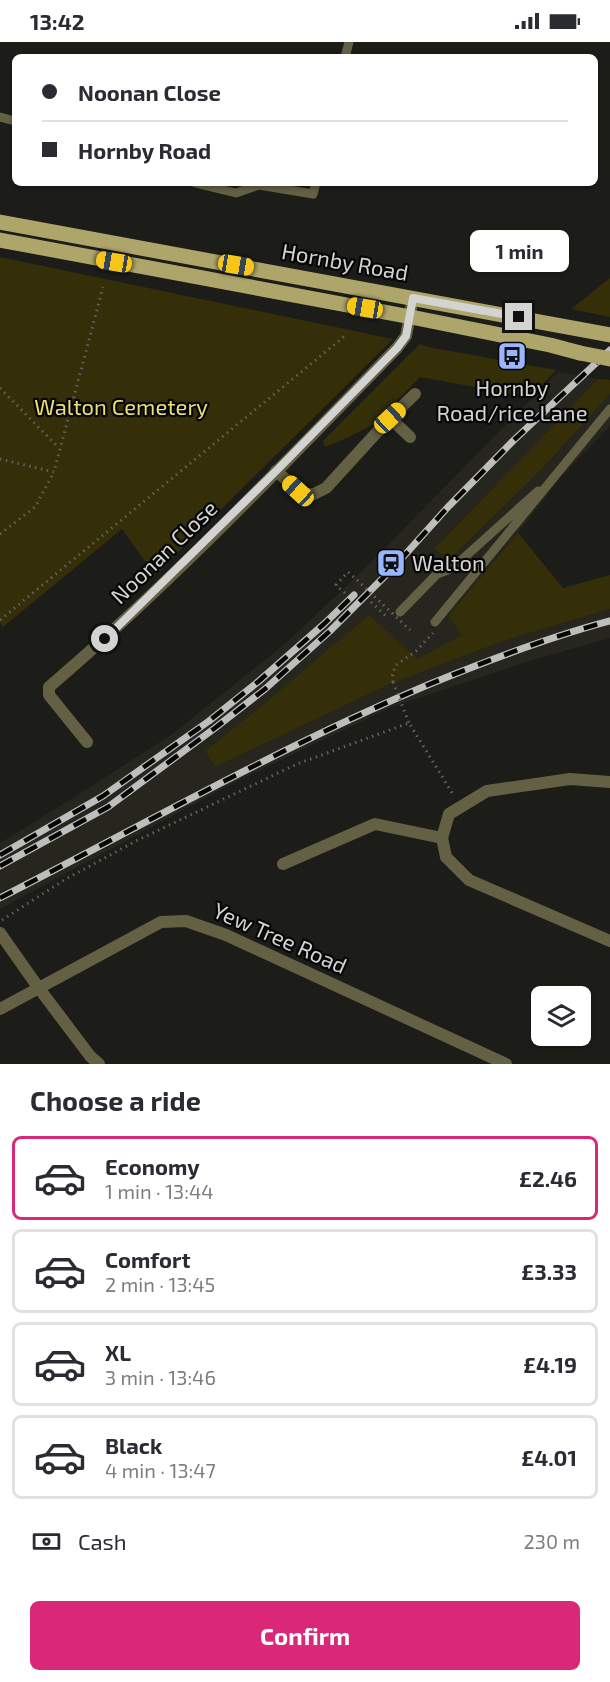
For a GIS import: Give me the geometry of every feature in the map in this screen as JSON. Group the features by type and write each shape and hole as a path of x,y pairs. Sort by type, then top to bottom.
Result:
{"main road":[{"name":"Hornby Road","path":"0,222 607,334"},
{"name":"Hornby Road","path":"0,240 411,317 610,359"}],"street":[{"name":"Noonan Close","path":"87,742 49,695 49,687 105,639 397,348 406,336 413,298"},
{"path":"276,471 303,494 320,493 415,394"},
{"path":"390,418 410,437"},
{"path":"610,782 570,778 487,791 449,814 442,838 446,857 469,880 610,941"},
{"path":"283,864 375,824 442,838"},
{"name":"Yew Tree Road","path":"0,1009 161,922 186,921 226,935 506,1064"},
{"path":"0,933 90,1056 99,1064"}],"lane":[{"path":"207,186 236,193 256,186"},
{"path":"265,186 313,194 315,186"},
{"path":"435,622 610,409"},
{"path":"400,612 436,574 456,565 560,471"}],"path":[{"path":"0,534 35,507 54,472 103,287"},
{"path":"0,620 346,335"},
{"path":"0,388 57,446"},
{"path":"0,459 54,472"},
{"path":"345,594 336,585 348,572 410,630"},
{"path":"371,602 377,607"},
{"path":"432,634 395,666 392,672 393,682 409,723 461,807"},
{"path":"0,921 64,880 147,836 297,764 409,723"}],"shaded area":[{"path":"558,372 598,379 434,549 449,560 542,469 610,394 610,426 560,478 518,533 448,616 463,635 417,659 269,700 205,751 215,767 388,685 503,641 610,609 610,638 529,661 392,707 237,781 0,909 0,843 171,735 286,643 358,575"}],"green space":[{"name":"Walton Cemetery","path":"0,257 393,339 155,575 122,529 3,627 0,623"},
{"path":"610,278 610,317 571,309"},
{"path":"420,344 556,370 531,397 420,377 374,424 325,447 323,441"},
{"path":"598,379 610,380 610,394 542,469 449,560 434,549"},
{"path":"518,533 563,588 610,575 610,609 503,641 388,685 215,767 205,751 369,615 417,659 462,635 448,616"}],"railway":[{"path":"0,866 108,807 265,689 330,631 514,440 610,350"},
{"path":"0,855 103,796 209,721 259,681 354,595"},
{"path":"0,898 213,787 375,708 497,658 564,634 610,621"}],"place":[{"name":"Hornby Road/rice Lane","path":"512,356"},
{"name":"Walton","path":"391,563"}],"route":[{"path":"105,639 397,348 406,336 413,298 519,317"}]}
